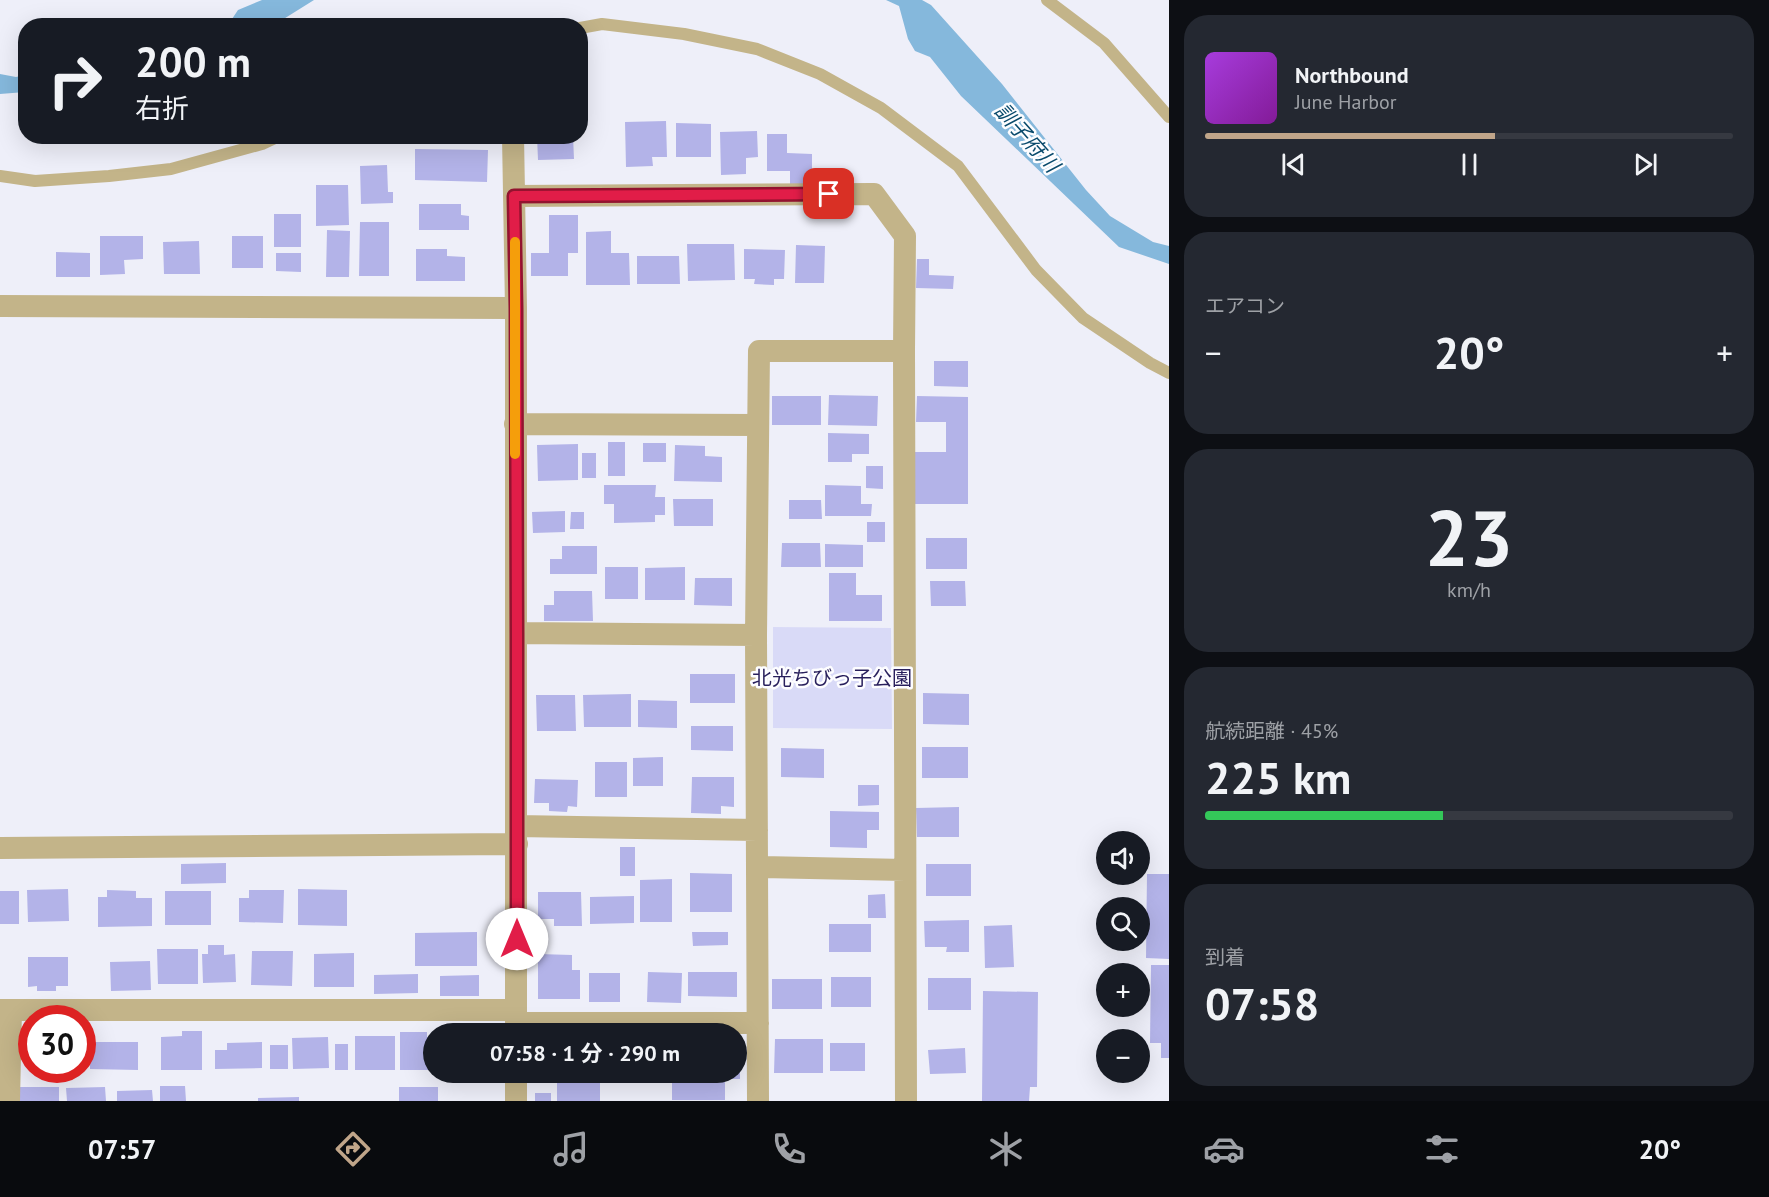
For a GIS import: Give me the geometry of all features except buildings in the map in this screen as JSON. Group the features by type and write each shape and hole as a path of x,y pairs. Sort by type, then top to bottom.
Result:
{"street":[{"path":"513,144 516,308 516,1022"},
{"path":"514,196 874,194 905,236 906,1101"},
{"path":"0,306 516,308"},
{"path":"758,1101 756,635 759,351 904,351"},
{"path":"515,424 757,425"},
{"path":"517,633 756,635"},
{"path":"0,848 757,830"},
{"path":"757,867 905,870"},
{"path":"9,1101 5,1010 516,1022 758,1023"},
{"path":"516,1083 516,1101"}],"lane":[{"path":"1047,0 1104,43 1169,117"},
{"path":"588,27 602,24 684,34 757,49 820,74 881,108 958,166 1036,270 1083,318 1150,363 1169,373"},
{"path":"0,176 35,181 109,176 171,168 262,144"}],"green space":[{"name":"北光ちびっ子公園","path":"773,627 891,628 892,729 773,728"}],"water":[{"path":"262,0 314,0 285,18 233,18 238,10"},
{"name":"訓子府川","path":"886,0 922,0 931,5 1002,84 1086,190 1110,216 1153,242 1169,246 1169,264 1119,247 961,96 930,57 915,51 908,39 899,6"},
{"path":"0,74 18,77 18,93 0,94"}],"slow traffic":[{"path":"515,242 515,454"}],"route":[{"path":"517,939 514,196 829,194"}]}
